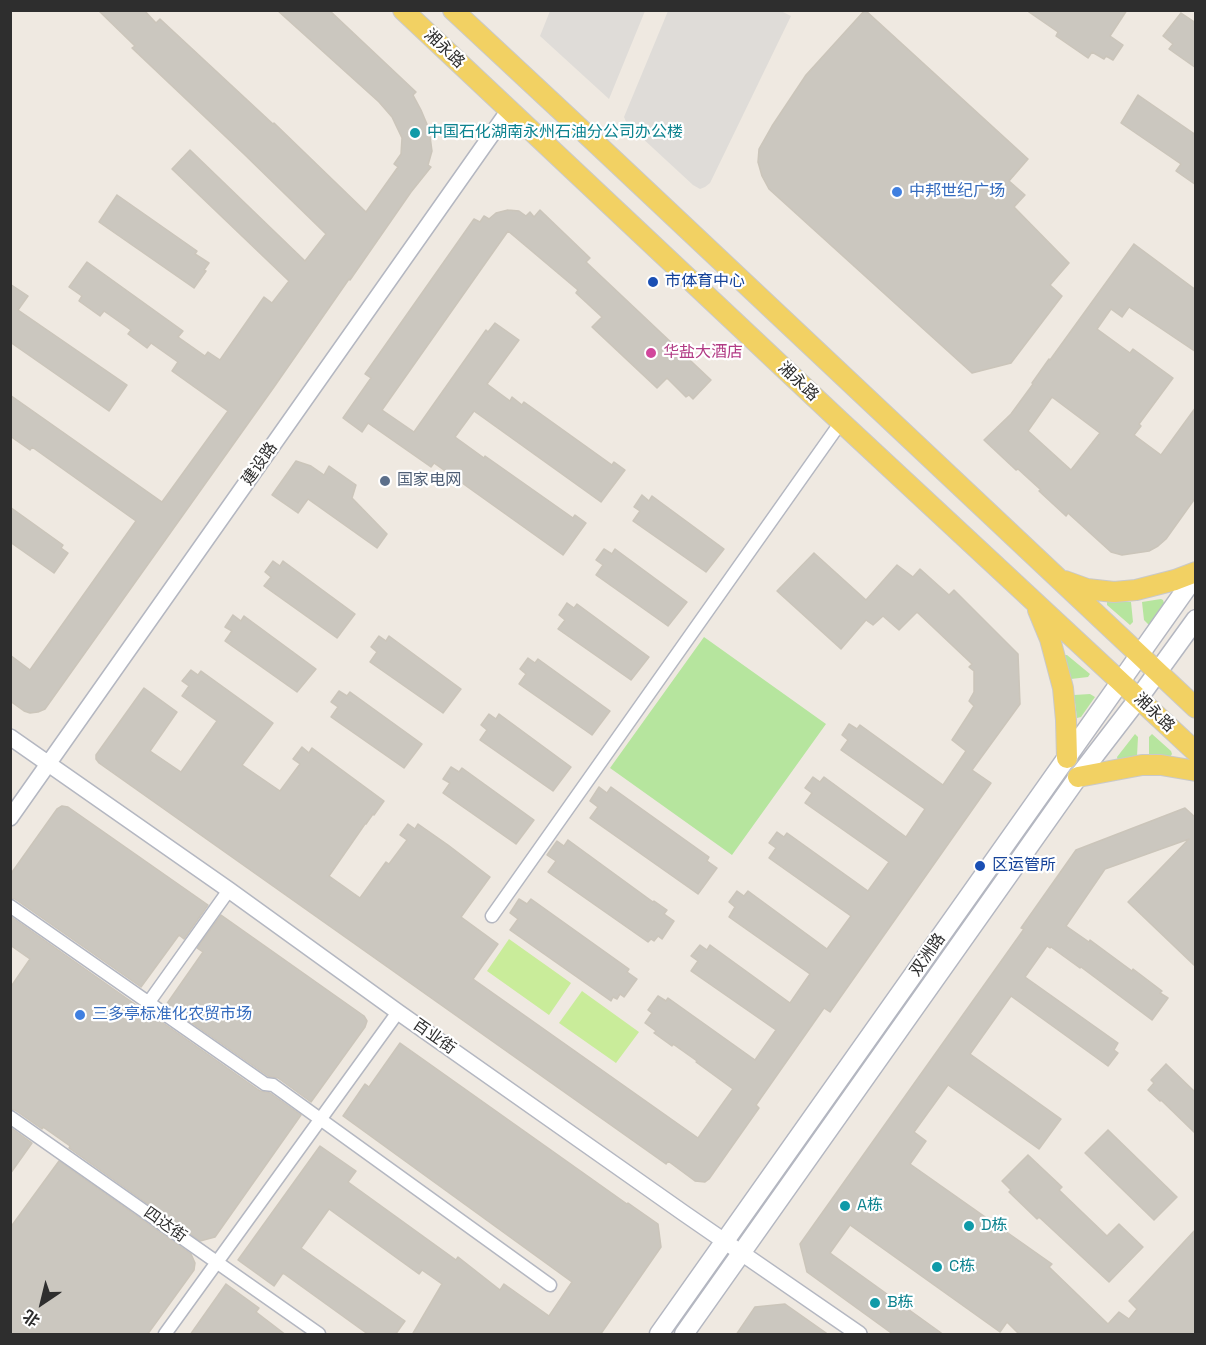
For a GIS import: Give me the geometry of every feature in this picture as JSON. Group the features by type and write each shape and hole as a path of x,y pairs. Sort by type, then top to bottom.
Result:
{"main road":[{"name":"湘永路","path":"403,10 1196,752"},
{"name":"湘永路","path":"453,10 1196,708"},
{"path":"1004,574 1026,549"},
{"path":"1058,579 1087,589 1114,592 1155,586 1196,573"},
{"name":"双洲路","path":"659,1335 1196,573"},
{"path":"1034,602 1050,639 1061,680 1066,720 1067,758"},
{"name":"双洲路","path":"684,1335 1078,777 1196,619"},
{"path":"1078,777 1142,765 1161,765 1196,771"}],"street":[{"name":"建设路","path":"10,818 509,110"},
{"path":"492,916 841,422"},
{"name":"百业街","path":"10,737 859,1335"},
{"path":"149,1002 229,890"},
{"path":"10,906 265,1084 273,1085 550,1285"},
{"path":"165,1335 398,1012"},
{"name":"四达街","path":"10,1117 319,1335"}],"green space":[{"path":"1161,599 1163,606 1149,625 1144,620 1142,602"},
{"path":"1107,602 1131,602 1133,622 1130,625 1107,605"},
{"path":"704,637 826,724 732,855 610,768"},
{"path":"1065,655 1090,674 1088,677 1071,679 1064,659"},
{"path":"1090,694 1095,697 1081,717 1077,718 1074,695"},
{"path":"1135,734 1138,737 1137,756 1118,761 1117,757"},
{"path":"1152,734 1171,751 1170,757 1149,756 1149,737"},
{"path":"509,939 571,983 549,1015 487,971"},
{"path":"582,991 639,1032 616,1063 559,1023"}],"shaded area":[{"path":"779,10 791,16 710,183 700,189 627,124 624,117 668,11"},
{"path":"550,11 645,11 609,99 540,36"}],"building":[{"path":"98,10 144,10 156,23 160,19 274,123 366,212 398,167 394,164 401,154 402,138 392,117 379,102 277,10 329,10 416,92 413,95 429,129 432,151 428,165 431,167 349,279 45,709 30,713 10,701 10,655 30,670 136,521 32,447 30,450 10,436 10,395 162,502 228,411 172,371 178,362 151,343 147,348 128,334 131,330 104,311 100,316 79,301 82,296 69,287 87,262 183,331 178,337 205,356 208,352 220,360 264,297 272,303 289,281 172,169 190,150 305,261 326,234 132,48 135,46"},
{"name":"中邦世纪广场","path":"865,10 1028,159 1009,181 1025,195 1014,207 1069,263 1050,285 1062,296 1011,363 972,373 769,189 762,176 758,162 759,149 772,126 806,75"},
{"path":"1026,10 1127,10 1110,36 1123,45 1113,60 1106,56 1104,59 1092,52 1088,58 1056,36 1058,32"},
{"path":"1181,13 1196,23 1196,68 1169,49 1173,44 1163,36"},
{"path":"1138,95 1196,135 1196,185 1176,171 1181,164 1121,123"},
{"path":"117,195 197,251 195,254 209,263 194,288 99,222"},
{"path":"508,210 519,211 526,216 530,212 534,217 540,210 590,258 586,262 711,380 693,399 689,395 686,397 667,378 657,388 592,327 602,317 576,293 578,290 508,231 382,410 414,432 486,330 488,332 495,323 519,340 487,384 510,401 512,397 522,405 524,402 612,465 614,462 625,470 601,502 474,411 455,437 573,518 575,515 586,523 563,555 434,463 431,467 368,423 362,432 343,418 371,378 365,374 474,219 480,222 484,216 489,219 496,213"},
{"path":"1134,244 1196,290 1196,352 1129,307 1122,317 1111,309 1097,329 1130,353 1133,349 1173,378 1139,424 1141,426 1134,435 1161,455 1196,407 1196,497 1166,539 1149,551 1122,555 1111,552 1068,513 1066,516 1039,491 1041,490 984,440 1011,414","holes":["1052,397 1100,433 1071,470 1028,431"]},
{"path":"10,284 28,296 18,310 127,385 109,411 10,342"},
{"path":"296,461 311,466 324,475 329,466 356,485 352,498 387,534 377,548 308,499 298,513 272,495"},
{"path":"642,495 649,501 652,496 724,549 706,572 633,521 640,511 634,507"},
{"path":"10,507 63,545 61,548 68,553 54,573 10,542"},
{"path":"604,549 612,554 615,549 687,602 668,626 596,575 603,565 596,560"},
{"path":"814,553 866,600 897,565 913,577 920,569 949,595 954,590 1018,654 1020,704 972,770 991,783 830,1012 824,1008 756,1105 759,1108 705,1182 695,1181 668,1161 666,1164 96,759 96,755 144,688 177,712 150,751 181,772 217,721 182,696 189,686 182,681 191,670 198,675 201,671 273,723 242,765 280,791 300,764 293,759 302,747 309,753 312,748 384,801 329,876 360,898 386,862 389,864 407,840 400,835 408,824 415,829 418,824 448,845 490,877 461,917 498,944 473,979 698,1138 733,1089 697,1061 654,1033 656,1031 645,1023 652,1013 648,1010 658,996 666,1001 668,998 755,1060 776,1030 691,971 698,961 691,956 700,945 707,950 710,945 790,1003 810,974 729,917 735,907 729,902 737,891 744,896 748,891 827,949 851,916 769,858 776,848 769,843 777,832 784,837 787,833 868,891 889,862 805,803 812,793 805,788 813,777 820,782 824,777 906,837 925,809 841,750 848,740 842,735 849,724 857,729 860,725 943,785 966,751 952,740 974,706 969,701 974,692 974,671 969,667 972,664 917,612 899,630 883,616 873,625 866,620 841,649 777,591"},
{"path":"273,561 280,566 283,561 355,614 337,638 264,586 271,577 265,572"},
{"path":"567,603 574,608 577,604 649,657 631,680 558,629 565,620 559,615"},
{"path":"233,615 241,621 244,616 316,669 297,692 225,641 232,631 225,627"},
{"path":"379,636 386,641 389,636 461,689 443,713 370,662 377,652 371,647"},
{"path":"528,658 535,663 538,659 610,711 592,735 519,684 526,674 520,669"},
{"path":"339,691 347,696 350,692 422,744 404,768 331,717 338,707 331,702"},
{"path":"489,714 496,719 499,714 571,767 553,791 480,740 487,730 481,725"},
{"path":"451,767 459,772 462,768 534,820 516,844 443,793 450,783 443,779"},
{"path":"599,787 607,793 611,787 709,857 707,861 717,868 698,894 590,818 598,807 590,801"},
{"path":"62,806 68,807 208,905 184,939 179,935 141,987 15,899 10,898 10,875 57,809"},
{"path":"1185,808 1196,818 1196,967 1128,902 1189,839 1105,869 1066,926 1089,942 1090,940 1132,971 1133,969 1168,998 1152,1020 1081,967 1047,946 1025,977 1118,1043 1114,1050 1118,1053 1108,1066 1011,996 970,1054 1061,1119 1039,1149 948,1085 914,1132 926,1141 910,1164 1052,1264 1049,1267 1108,1324 1119,1312 1129,1319 1137,1309 1129,1301 1196,1229 1196,1335 1020,1335 1007,1322 1000,1332 850,1225 830,1253 944,1335 894,1335 807,1272 800,1244 1024,929 1021,928 1076,850"},
{"path":"568,840 667,910 664,914 674,921 662,939 658,936 654,941 651,939 648,942 548,872 556,861 547,855 557,841 564,846"},
{"path":"519,899 527,904 531,899 629,969 627,972 637,979 624,997 620,994 617,999 613,997 611,1001 510,930 518,919 510,913"},
{"path":"221,915 364,1016 367,1021 311,1102 278,1078 268,1076 166,1005 203,952 197,948"},
{"name":"三多亭标准化农贸市场","path":"10,916 260,1091 270,1093 301,1115 215,1237 200,1241 43,1127 42,1129 15,1110 10,1109 10,988 30,959 10,945"},
{"path":"400,1043 658,1224 661,1247 600,1335 412,1335 442,1284 422,1270 419,1274 329,1209 301,1248 405,1321 395,1335 369,1335 283,1273 274,1286 238,1260 320,1146 356,1171 348,1182 456,1260 458,1257 500,1290 504,1284 549,1316 572,1282 343,1116 365,1084 369,1087"},
{"path":"1166,1064 1196,1093 1196,1134 1148,1090 1154,1083 1151,1080"},
{"path":"10,1127 32,1143 10,1174"},
{"path":"1108,1130 1177,1197 1154,1220 1085,1153"},
{"path":"1028,1155 1062,1187 1059,1190 1107,1236 1119,1224 1143,1247 1109,1282 1009,1192 1011,1190 1002,1181"},
{"path":"59,1161 191,1254 195,1263 194,1270 147,1335 10,1335 10,1228"},
{"path":"226,1284 259,1308 256,1312 286,1335 190,1335"},
{"path":"785,1304 829,1335 736,1335 755,1307"}],"place":[{"name":"中国石化湖南永州石油分公司办公楼","path":"415,133"},
{"name":"中邦世纪广场","path":"897,192"},
{"name":"市体育中心","path":"653,282"},
{"name":"华盐大酒店","path":"651,353"},
{"name":"国家电网","path":"385,481"},
{"name":"区运管所","path":"980,866"},
{"name":"三多亭标准化农贸市场","path":"80,1015"},
{"name":"A栋","path":"845,1206"},
{"name":"D栋","path":"969,1226"},
{"name":"C栋","path":"937,1267"},
{"name":"B栋","path":"875,1303"}]}
